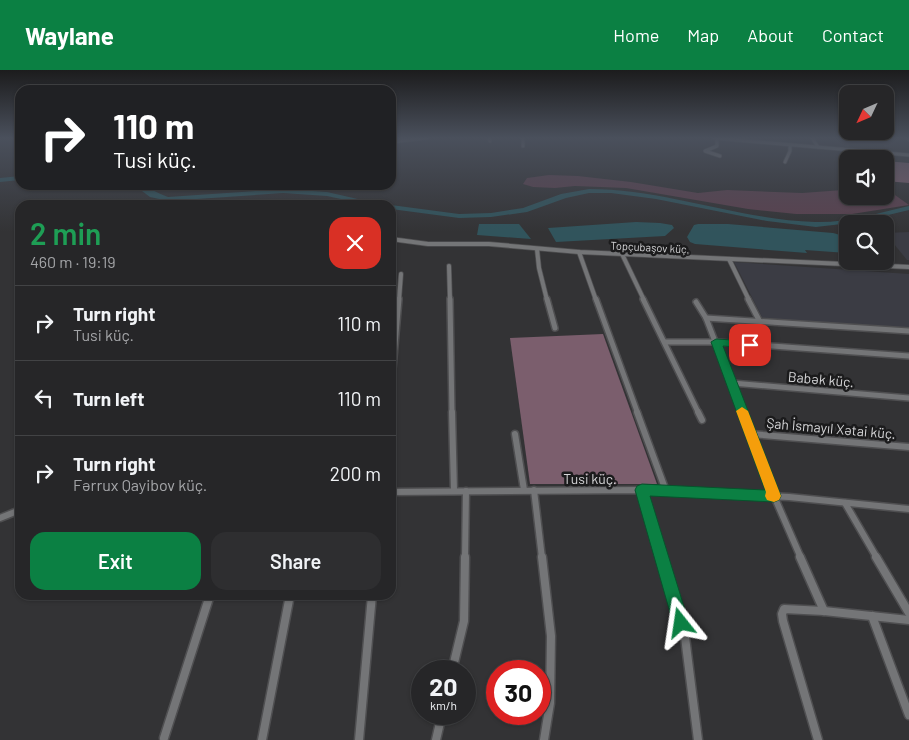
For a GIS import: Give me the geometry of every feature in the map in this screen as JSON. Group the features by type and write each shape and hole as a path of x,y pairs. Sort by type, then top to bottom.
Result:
{"street":[{"name":"Topçubaşov küç.","path":"396,239 428,244 482,244 579,252 909,267"},
{"path":"537,249 539,268 555,328"},
{"path":"579,252 666,491"},
{"path":"622,254 702,420"},
{"path":"729,259 759,320"},
{"path":"449,266 454,491"},
{"path":"396,333 401,274"},
{"path":"696,302 706,318 716,342 774,496 824,611"},
{"path":"706,318 909,331"},
{"path":"665,342 716,342 909,356"},
{"name":"Babək küç.","path":"732,383 909,398"},
{"path":"515,434 524,490"},
{"name":"Şah İsmayıl Xətai küç.","path":"751,434 909,447"},
{"path":"534,490 551,636 550,703 544,740"},
{"path":"642,490 685,637 698,740"},
{"name":"Tusi küç.","path":"396,492 642,490 774,496 909,509"},
{"path":"455,660 464,621 466,491"},
{"path":"845,503 909,613"},
{"path":"0,518 15,512"},
{"path":"164,738 208,600"},
{"path":"262,740 289,600"},
{"path":"359,740 372,600"},
{"path":"818,740 782,614 784,609 824,611 909,620"},
{"path":"872,616 909,715"},
{"path":"436,740 439,725"}],"shaded area":[{"path":"894,169 909,169 909,183 894,182"},
{"path":"549,175 578,176 698,193 727,190 802,193 839,191 839,205 894,205 895,195 909,205 852,214 796,214 748,209 626,188 533,187 523,184 527,178"},
{"path":"909,232 909,260 894,244 894,233"},
{"path":"734,262 909,274 909,329 763,319"},
{"path":"603,334 657,484 530,484 510,338"}],"water":[{"path":"636,222 660,223 672,225 674,228 665,236 556,242 548,228"},
{"path":"479,224 519,224 531,239 477,235"},
{"path":"728,224 833,233 839,235 839,252 805,250 807,253 695,244 690,242 687,237 694,225"}],"waterway":[{"path":"0,180 15,178"},
{"path":"146,190 153,195 168,199 283,191 327,194 356,200"},
{"path":"396,208 459,216 491,215 524,210 564,196 589,191 611,191 656,197 767,219 816,225 859,220 909,208"}],"slow traffic":[{"path":"742,411 774,496 771,496"}],"route":[{"path":"681,623 642,490 774,496 716,342 750,345"}]}
